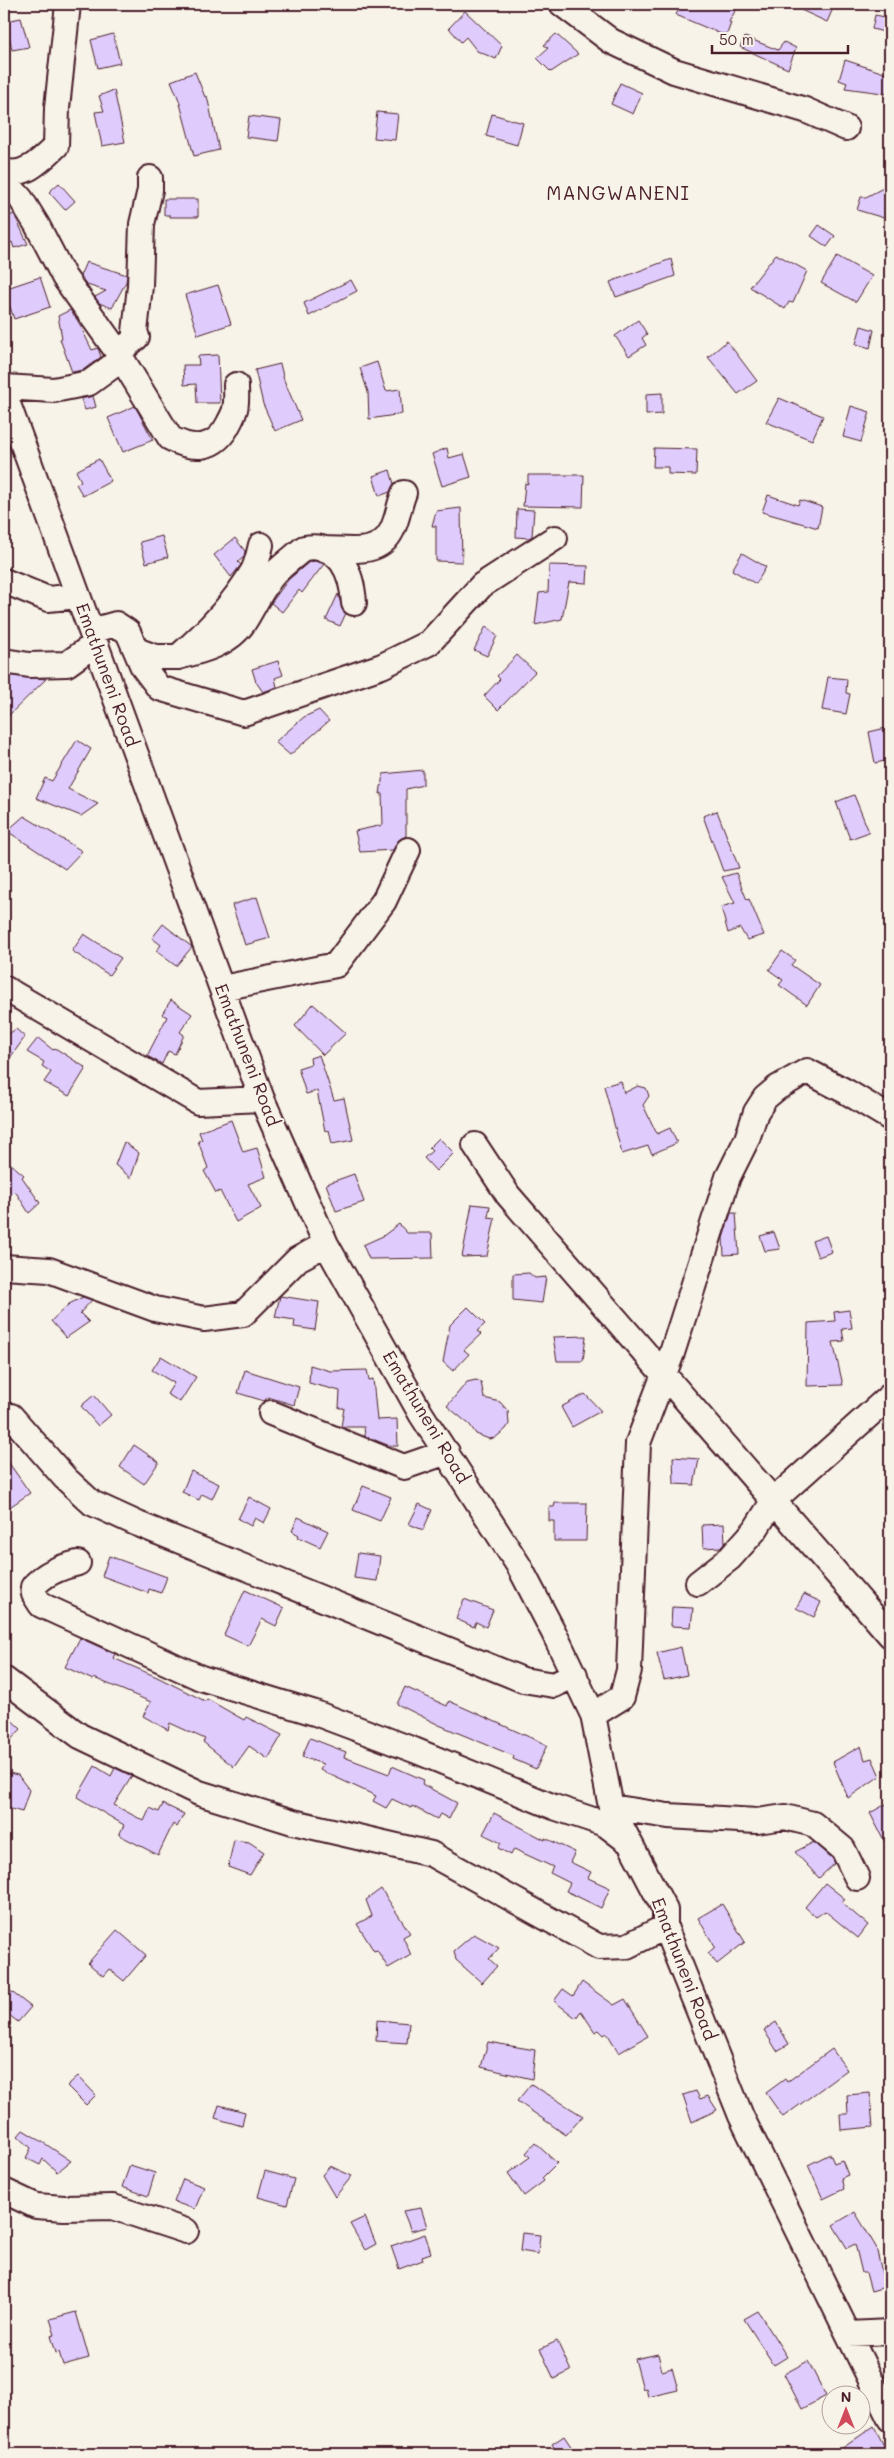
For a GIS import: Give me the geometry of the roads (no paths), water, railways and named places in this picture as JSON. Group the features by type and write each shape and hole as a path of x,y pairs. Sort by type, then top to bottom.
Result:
{"street":[{"path":"4,171 11,174 32,168 56,146 57,108 68,4"},
{"path":"562,4 611,41 674,71 805,110 846,128"},
{"path":"4,387 54,390 72,388 89,383 121,357 123,350 137,337 135,332 140,286 141,233 150,190 150,178"},
{"path":"4,180 37,224 64,277 121,357 170,438 183,445 199,447 214,442 226,429 235,410 236,385"},
{"name":"Emathuneni Road","path":"4,393 262,1100 326,1244 421,1414 519,1566 575,1676 592,1715 611,1807 665,1910 665,1927 741,2116 890,2419"},
{"path":"136,650 155,658 178,657 205,650 225,641 243,624 260,594 276,573 304,548 374,549 386,541 393,529 404,493"},
{"path":"4,661 29,665 67,664 93,638 116,624 128,632 143,666 159,688 244,713 382,666 429,643 482,585 555,538"},
{"path":"178,657 196,642 228,606 253,570 261,545"},
{"path":"324,549 339,558 344,565 352,580 354,603"},
{"path":"4,581 48,599 78,596"},
{"path":"222,988 336,965 384,901 408,850"},
{"path":"4,988 198,1102 262,1100"},
{"path":"592,1715 622,1697 630,1670 638,1442 664,1376 728,1177 765,1098 792,1078 807,1071 890,1118"},
{"path":"475,1145 508,1194 890,1635"},
{"path":"4,1267 49,1270 155,1310 204,1319 244,1314 298,1259 326,1244"},
{"path":"698,1582 730,1558 755,1530 774,1500 890,1396"},
{"path":"271,1413 404,1467 446,1452"},
{"path":"11,1416 65,1478 92,1503 147,1528 523,1680 554,1685 575,1676"},
{"path":"78,1563 54,1571 37,1582 33,1587 34,1594 41,1604 48,1609 201,1678 315,1712 554,1807 605,1824 628,1841"},
{"path":"4,1679 80,1736 199,1793 294,1822 431,1854 599,1947 627,1946 665,1927"},
{"path":"611,1807 668,1816 757,1821 785,1817 813,1824 843,1849 857,1878"},
{"path":"4,2191 36,2206 64,2208 113,2207 186,2232"},
{"path":"849,2334 890,2332"}],"district":[{"name":"MANGWANENI","path":"618,193"}]}
